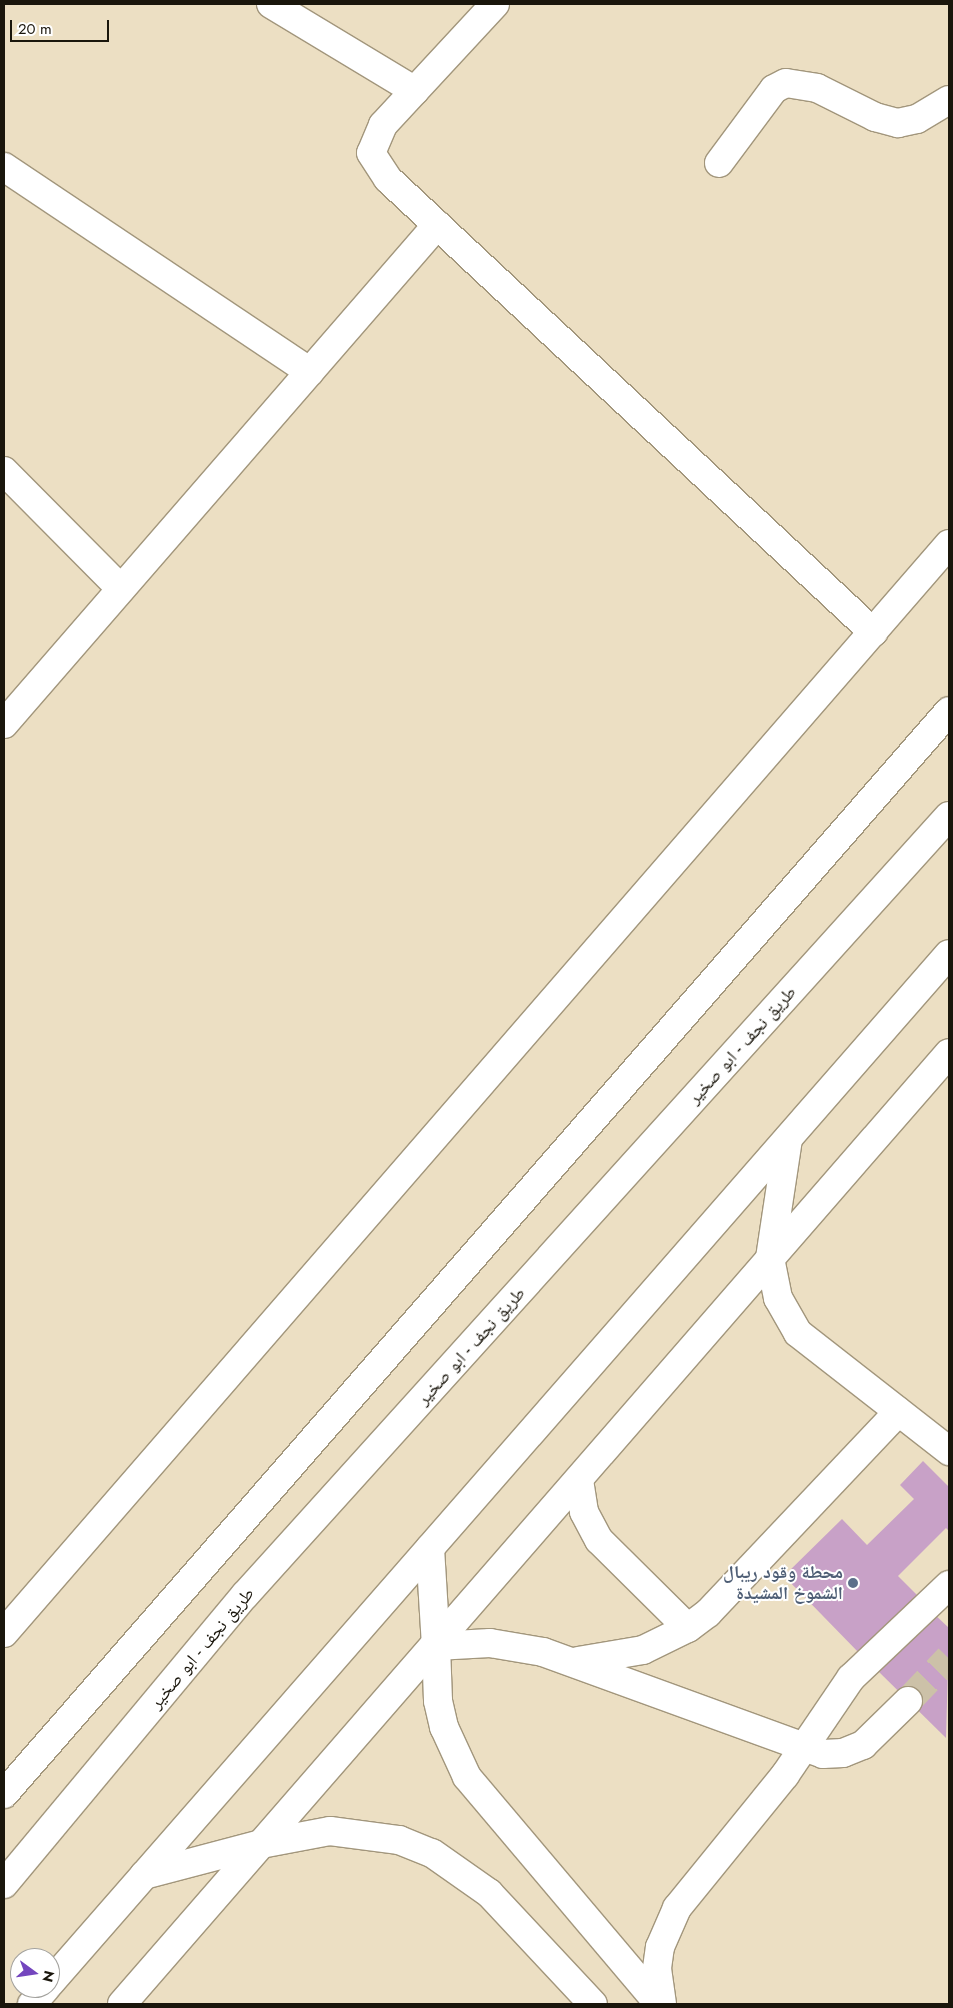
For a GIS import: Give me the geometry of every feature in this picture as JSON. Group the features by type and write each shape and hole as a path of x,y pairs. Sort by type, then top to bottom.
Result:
{"main road":[{"path":"271,4 415,91"},
{"path":"495,4 383,125 371,153 388,179 873,632"},
{"path":"719,162 774,89 786,83 818,88 875,118 898,123 917,119 949,100"},
{"path":"4,168 310,372"},
{"path":"4,724 437,225"},
{"path":"4,470 121,589"},
{"path":"4,1633 949,544"},
{"path":"4,1794 949,711"},
{"name":"طريق نجف - ابو صخير","path":"4,1884 245,1595 949,816"},
{"path":"60,1972 949,954"},
{"path":"122,2004 436,1646 949,1053"},
{"path":"788,1139 770,1258 778,1298 798,1333 949,1451"},
{"path":"568,1661 634,1652 688,1628 727,1596 898,1412"},
{"path":"579,1480 584,1512 599,1540 688,1628"},
{"path":"430,1548 438,1701 444,1727 467,1777 660,2004"},
{"path":"660,2004 657,1968 667,1926 802,1748 833,1700 870,1656 949,1585"},
{"path":"436,1646 508,1644 568,1661 802,1748 823,1754 843,1753 863,1745 908,1701"},
{"path":"144,1876 261,1844 330,1831 399,1840 432,1853 489,1893 593,2004"}],"building":[{"path":"923,1461 949,1487 949,1531 946,1528 898,1576 919,1597 861,1655 784,1576 842,1519 867,1545 914,1499 900,1485"},
{"path":"932,1612 949,1628 946,1738 877,1670"}],"tunnel":[{"path":"908,1701 949,1658"}],"place":[{"name":"محطة وقود ريبال الشموخ المشيدة","path":"853,1583"}]}
